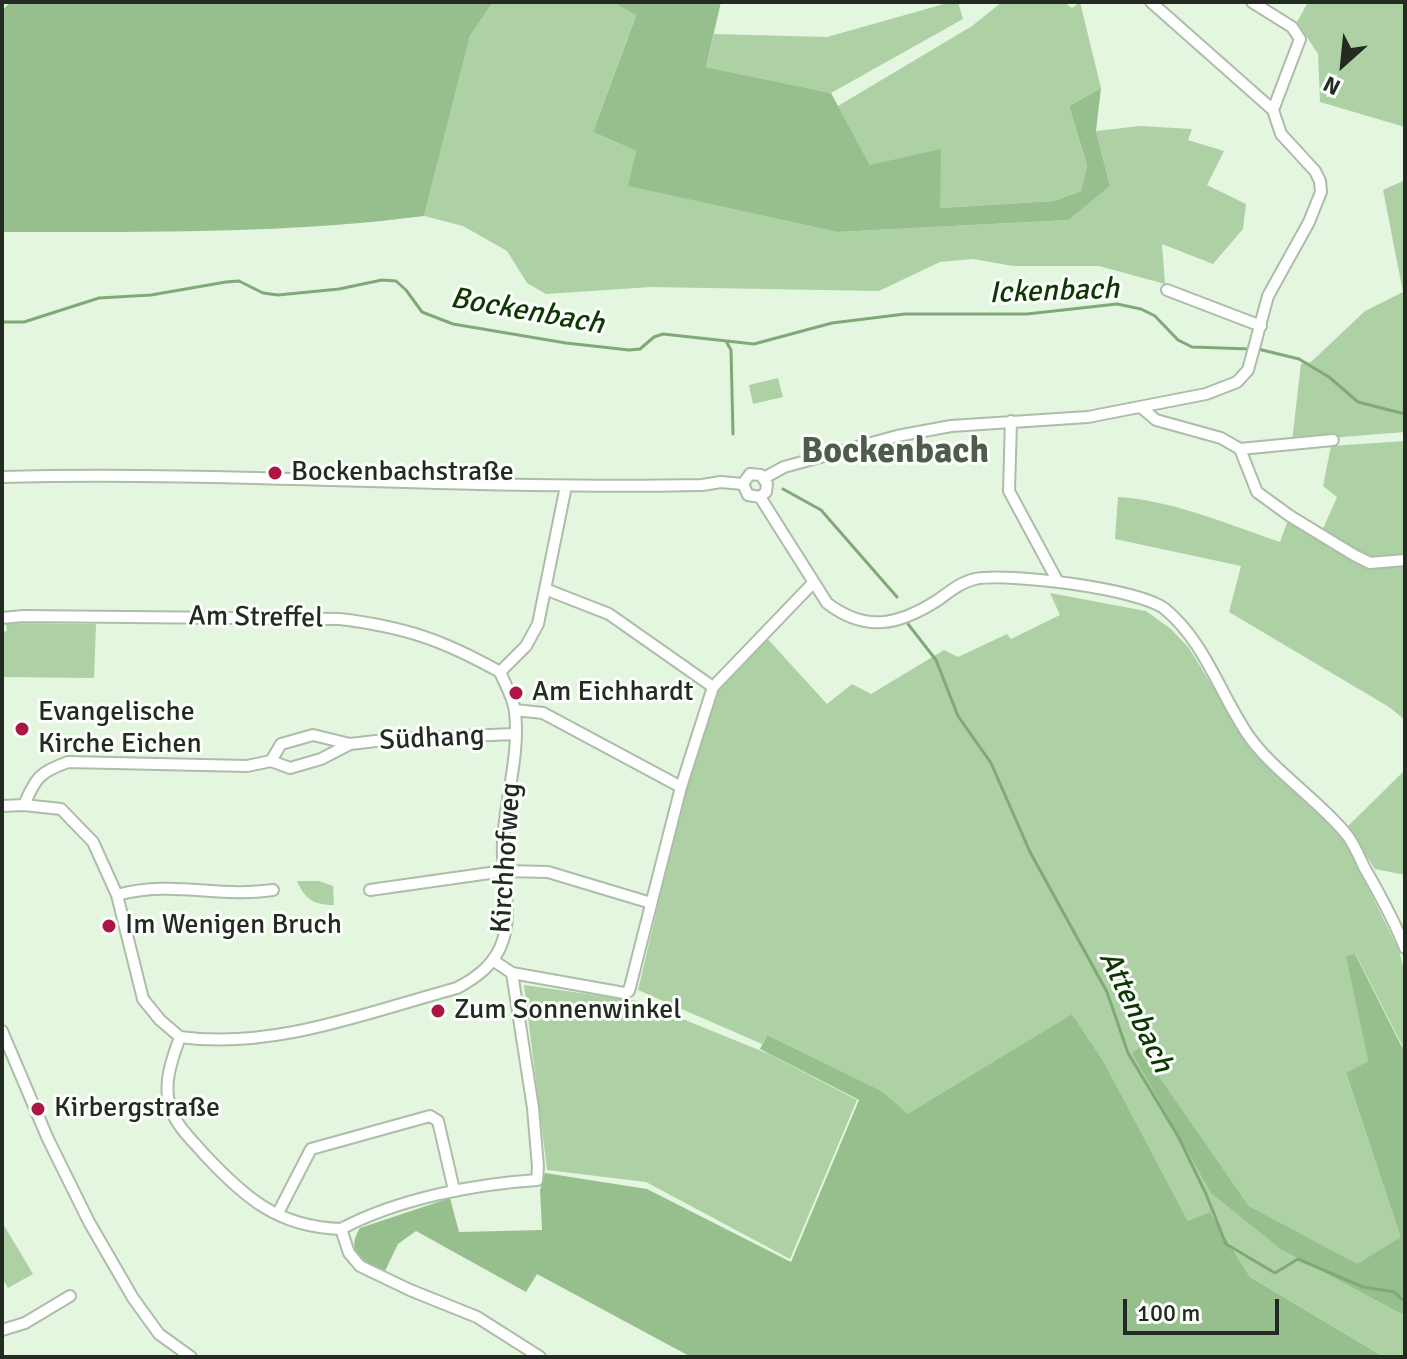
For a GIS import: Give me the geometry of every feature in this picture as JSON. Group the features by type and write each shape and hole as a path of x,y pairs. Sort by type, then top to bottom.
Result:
{"street":[{"path":"764,478 784,467 897,436 951,426 1088,417 1206,394 1237,382 1248,370 1268,296 1309,222 1321,192 1320,181 1315,171 1281,134 1273,110 1151,2"},
{"path":"1252,2 1292,27 1300,39 1273,110"},
{"path":"1167,290 1261,326"},
{"path":"1142,408 1156,420 1221,438 1240,449 1333,440"},
{"path":"1011,421 1009,491 1058,582"},
{"path":"1240,449 1257,492 1290,516 1370,563 1405,560"},
{"path":"743,484 750,474 764,478 767,488 760,497"},
{"path":"2,477 181,475 566,486 743,484"},
{"path":"743,484 748,495 760,497 827,603 841,614 872,624 915,614 974,579 996,577 1058,582 1144,598 1163,608 1194,641 1250,737 1347,835 1405,948"},
{"path":"500,672 533,636 566,486"},
{"path":"2,806 61,809 93,842 117,895 143,999 160,1020 180,1037 208,1041 235,1040 335,1022 457,988 471,981 494,961 512,973 629,991 681,787 713,687 813,583"},
{"path":"545,589 609,614 713,687"},
{"name":"Am Streffel","path":"2,618 340,619 420,634 453,646 500,672"},
{"name":"Kirchhofweg","path":"494,961 507,923 503,842 515,734 515,710 500,672"},
{"path":"515,710 543,713 681,787"},
{"name":"Südhang","path":"271,761 281,744 313,735 350,744 515,734"},
{"name":"Südhang","path":"24,805 34,781 46,770 68,762 247,766 271,761 290,768 321,759 350,744"},
{"path":"370,890 504,871 548,872 651,903"},
{"path":"117,895 165,887 255,893 273,890"},
{"name":"Kirchhofweg","path":"341,1229 359,1219 454,1190 537,1180 533,1108 512,973"},
{"path":"2,1031 48,1139 96,1235 133,1298 159,1334 191,1357"},
{"path":"180,1037 167,1088 171,1109 183,1131 242,1193 302,1224 341,1229 349,1253 360,1266 477,1317 540,1357"},
{"path":"278,1213 311,1149 430,1116 438,1121 454,1190"},
{"path":"2,1330 25,1323 70,1296"}],"green space":[{"path":"10,2 493,2 470,36 424,216 267,229 2,232 2,11"},
{"path":"493,2 613,2 636,14 593,132 636,151 629,186 837,232 1069,220 1110,186 1096,131 1140,126 1192,129 1188,140 1224,151 1207,185 1246,204 1243,229 1213,264 1162,244 1165,284 1099,266 1013,266 973,259 940,262 879,291 651,287 546,294 527,283 507,251 463,226 424,216 470,36"},
{"path":"613,2 721,2 706,67 831,93 870,165 941,149 940,208 1054,201 1081,191 1087,165 1069,106 1101,88 1096,131 1110,186 1069,220 837,232 628,186 636,151 593,132 636,15"},
{"path":"958,2 963,19 831,93 706,67 714,34 827,37"},
{"path":"1002,2 1064,2 1072,8 1080,2 1101,88 1069,106 1087,165 1081,191 1054,201 939,208 870,165 838,106 972,26"},
{"path":"1308,2 1405,2 1405,127 1320,102 1318,54 1297,22"},
{"path":"1405,180 1405,432 1292,441 1301,364 1311,362 1365,311 1403,292 1383,190"},
{"path":"778,378 783,397 753,404 749,385"},
{"path":"1405,441 1405,720 1389,707 1229,612 1241,566 1115,539 1118,497 1179,508 1280,542 1288,520 1322,531 1337,497 1323,486 1331,446"},
{"path":"1050,593 1146,611 1171,629 1189,648 1247,742 1343,838 1399,950 1405,974 1403,1047 1356,955 1347,956 1368,1061 1346,1074 1402,1237 1357,1265 1249,1206 1139,1049 1132,1053 1282,1250 1405,1316 1405,1357 1384,1357 1250,1277 1211,1213 1188,1221 1104,1062 1072,1014 908,1115 880,1090 767,1035 762,1044 638,990 686,787 718,684 765,636 827,704 852,684 871,694 944,650 958,657 1007,634 1011,639 1060,615"},
{"path":"6,623 96,624 94,678 2,677 2,632 7,631"},
{"path":"1405,770 1405,875 1375,869 1347,827"},
{"path":"297,881 319,881 333,886 334,905 311,900"},
{"path":"1355,954 1402,1047 1405,1046 1405,1316 1282,1250 1211,1193 1132,1053 1139,1048 1249,1206 1357,1264 1401,1237 1346,1073 1368,1061 1346,956"},
{"path":"524,985 638,1001 769,1054 857,1100 790,1259 646,1182 547,1170"},
{"path":"1072,1014 1104,1062 1188,1221 1210,1212 1250,1277 1384,1357 691,1357 537,1274 526,1292 416,1231 398,1244 385,1271 364,1260 355,1250 360,1228 450,1198 459,1232 542,1230 540,1190 545,1173 647,1189 791,1262 859,1100 760,1049 767,1035 880,1090 908,1114"},
{"path":"2,1222 33,1274 8,1288 2,1278"}],"waterway":[{"name":"Bockenbach","path":"2,322 24,322 99,298 151,295 226,282 239,281 263,293 278,295 339,289 382,280 396,281 422,312 453,324 629,350 640,349 654,337 663,334 754,344 832,323 905,314 1027,314 1117,304 1141,309 1155,316 1178,340 1192,347 1250,349"},
{"name":"Attenbach","path":"727,343 731,350 733,434"},
{"name":"Ickenbach","path":"1258,349 1299,359 1329,377 1358,402 1405,414"},
{"name":"Attenbach","path":"783,489 821,510 897,597"},
{"name":"Attenbach","path":"908,624 936,660 958,716 991,763 1030,852 1107,992 1128,1053 1179,1138 1226,1244 1275,1273 1298,1259 1363,1287 1394,1292 1405,1302"}],"place":[{"name":"Bockenbachstraße","path":"275,473"},
{"name":"Am Eichhardt","path":"516,693"},
{"name":"Evangelische Kirche Eichen","path":"22,729"},
{"name":"Im Wenigen Bruch","path":"109,926"},
{"name":"Zum Sonnenwinkel","path":"438,1011"},
{"name":"Kirbergstraße","path":"38,1109"}],"district":[{"name":"Bockenbach","path":"895,453"}]}
